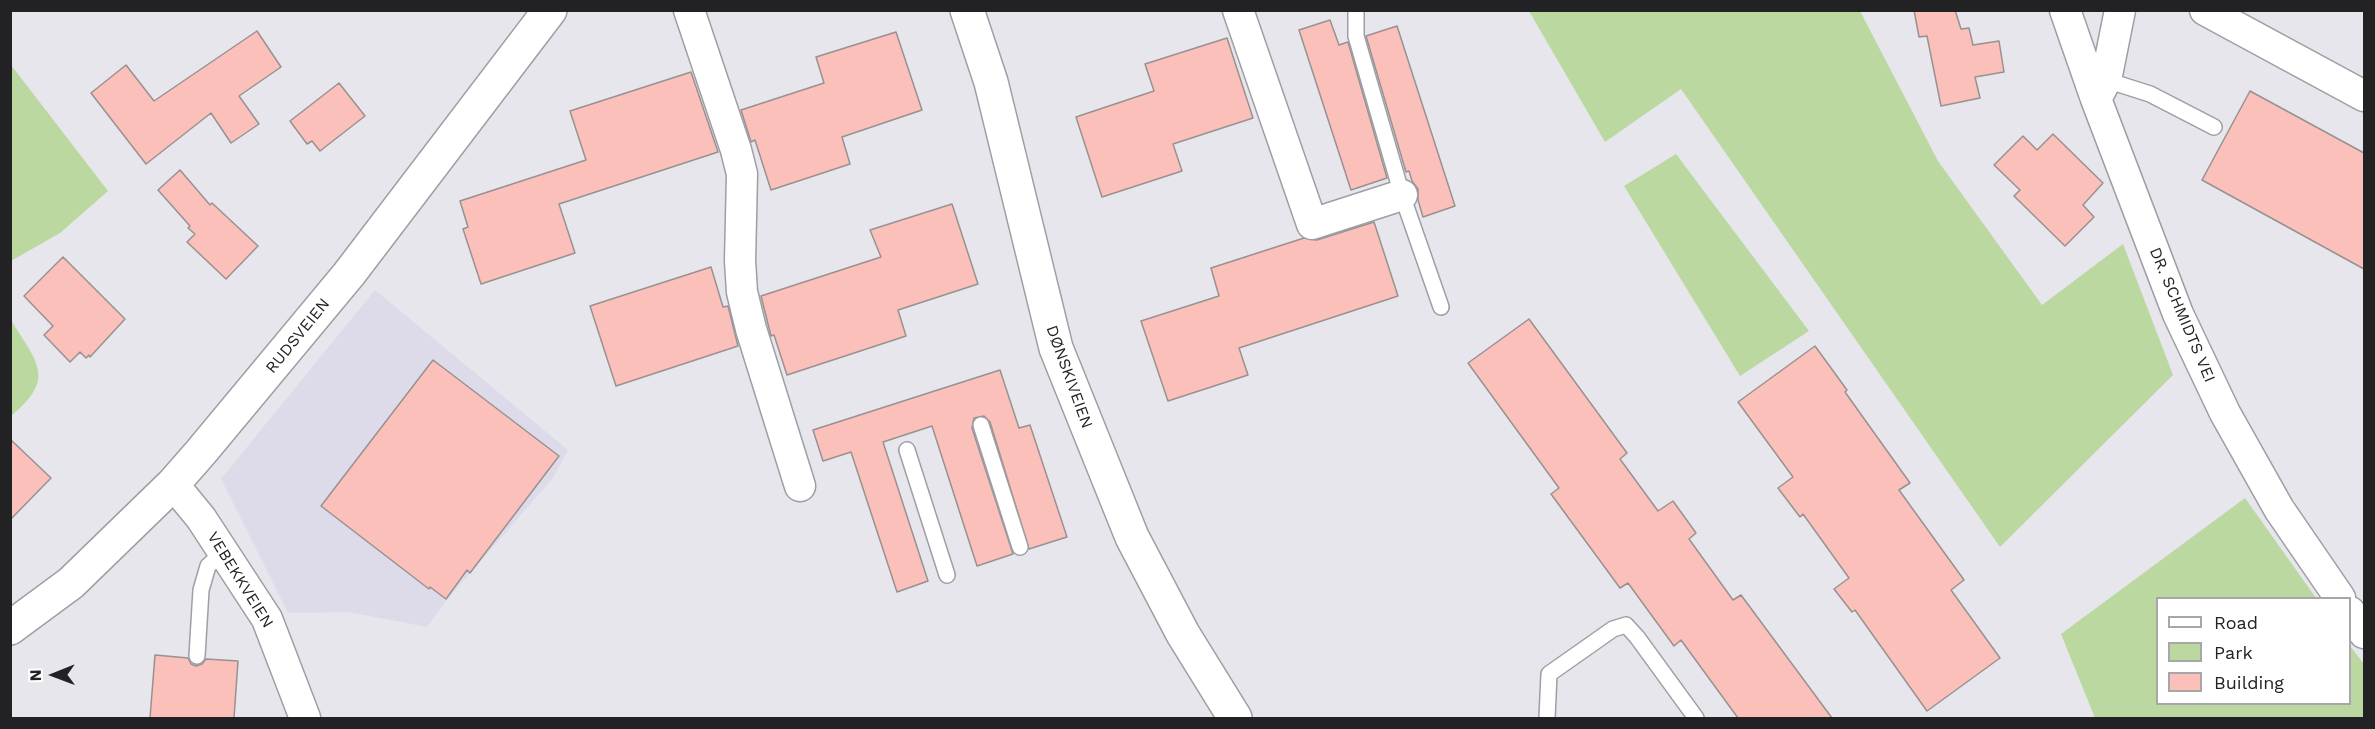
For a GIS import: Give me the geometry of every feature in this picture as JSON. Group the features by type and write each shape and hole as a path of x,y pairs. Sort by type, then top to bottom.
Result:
{"street":[{"name":"RUDSVEIEN","path":"10,628 70,583 173,484 349,274 550,10"},
{"path":"689,10 740,166 742,292 800,486"},
{"name":"DØNSKIVEIEN","path":"968,10 991,82 1056,348 1132,537 1183,634 1235,718"},
{"path":"1238,10 1312,224 1402,195"},
{"name":"DR. SCHMIDTS VEI","path":"2065,10 2101,89 2178,314 2225,413 2278,509 2339,597"},
{"path":"2101,89 2120,10"},
{"path":"2205,10 2364,96"},
{"name":"VEBEKKVEIEN","path":"173,484 201,518 267,619 305,718"},
{"path":"2351,615 2364,633"}],"lane":[{"path":"1356,10 1356,36 1402,195 1441,307"},
{"path":"2101,89 2150,94 2214,127"},
{"path":"981,425 1020,547"},
{"path":"907,450 947,575"},
{"path":"197,656 201,590 208,566 223,552"},
{"path":"1547,718 1549,674 1613,629 1626,625 1696,718"}],"shaded area":[{"path":"375,290 568,450 553,478 446,601 427,627 349,612 288,613 221,479"}],"green space":[{"path":"1529,11 1860,11 1938,161 2042,305 2123,244 2173,375 2000,547 1681,89 1605,142"},
{"path":"11,65 108,191 60,233 11,261"},
{"path":"1676,154 1809,331 1740,376 1624,186"},
{"path":"11,320 35,359 38,380 34,391 25,403 11,416"},
{"path":"2245,498 2315,597 2156,597 2156,705 2351,705 2351,647 2364,664 2364,718 2095,718 2061,634"}],"building":[{"path":"1914,10 1955,10 1961,29 1969,28 1973,45 1999,41 2004,72 1975,77 1980,98 1941,106 1927,36 1919,37"},
{"path":"1330,20 1339,45 1348,42 1387,178 1351,190 1299,30"},
{"path":"1397,26 1455,206 1423,217 1418,200 1418,189 1409,171 1406,172 1366,36"},
{"path":"257,31 281,67 239,96 259,124 231,143 211,113 146,164 91,93 126,65 154,101"},
{"path":"896,32 922,110 842,137 850,164 771,190 755,140 751,142 741,110 824,83 816,57"},
{"path":"1227,38 1253,118 1173,144 1182,171 1102,197 1076,117 1154,91 1145,64"},
{"path":"691,72 718,152 559,204 575,253 481,284 463,229 468,227 460,201 586,160 570,111"},
{"path":"339,83 365,116 320,151 312,141 307,144 290,121"},
{"path":"2250,91 2364,153 2364,269 2202,180"},
{"path":"2053,134 2103,183 2083,205 2094,217 2065,246 2014,196 2020,190 1994,165 2023,136 2037,150"},
{"path":"180,170 210,205 212,203 258,246 226,279 187,242 195,234 158,190"},
{"path":"952,204 978,284 898,310 906,336 787,375 774,335 771,336 761,296 881,257 870,230"},
{"path":"1374,222 1398,296 1239,348 1248,375 1168,401 1141,321 1219,296 1211,268 1304,238 1317,240"},
{"path":"63,257 125,319 90,357 89,355 86,358 80,352 70,362 44,335 53,326 24,296"},
{"path":"711,267 723,307 728,306 738,346 616,386 590,306"},
{"path":"1529,319 1627,453 1620,459 1658,511 1673,501 1696,533 1689,539 1733,600 1741,595 1832,718 1738,718 1681,640 1674,646 1628,583 1620,588 1551,494 1559,488 1468,363"},
{"path":"1815,346 1910,483 1899,490 1964,580 1951,590 2000,658 1927,711 1855,610 1852,612 1834,589 1849,578 1803,514 1800,517 1778,488 1793,477 1738,402"},
{"path":"433,360 559,456 470,573 467,570 446,599 430,587 429,589 321,506"},
{"path":"1000,370 1019,428 1030,425 1067,537 1029,549 990,422 984,416 974,418 972,428 1013,554 977,566 932,426 883,442 928,581 897,592 851,452 823,461 813,430"},
{"path":"10,439 51,478 10,520"},
{"path":"155,655 188,658 191,664 196,666 202,664 206,659 238,661 234,718 150,718"}]}
